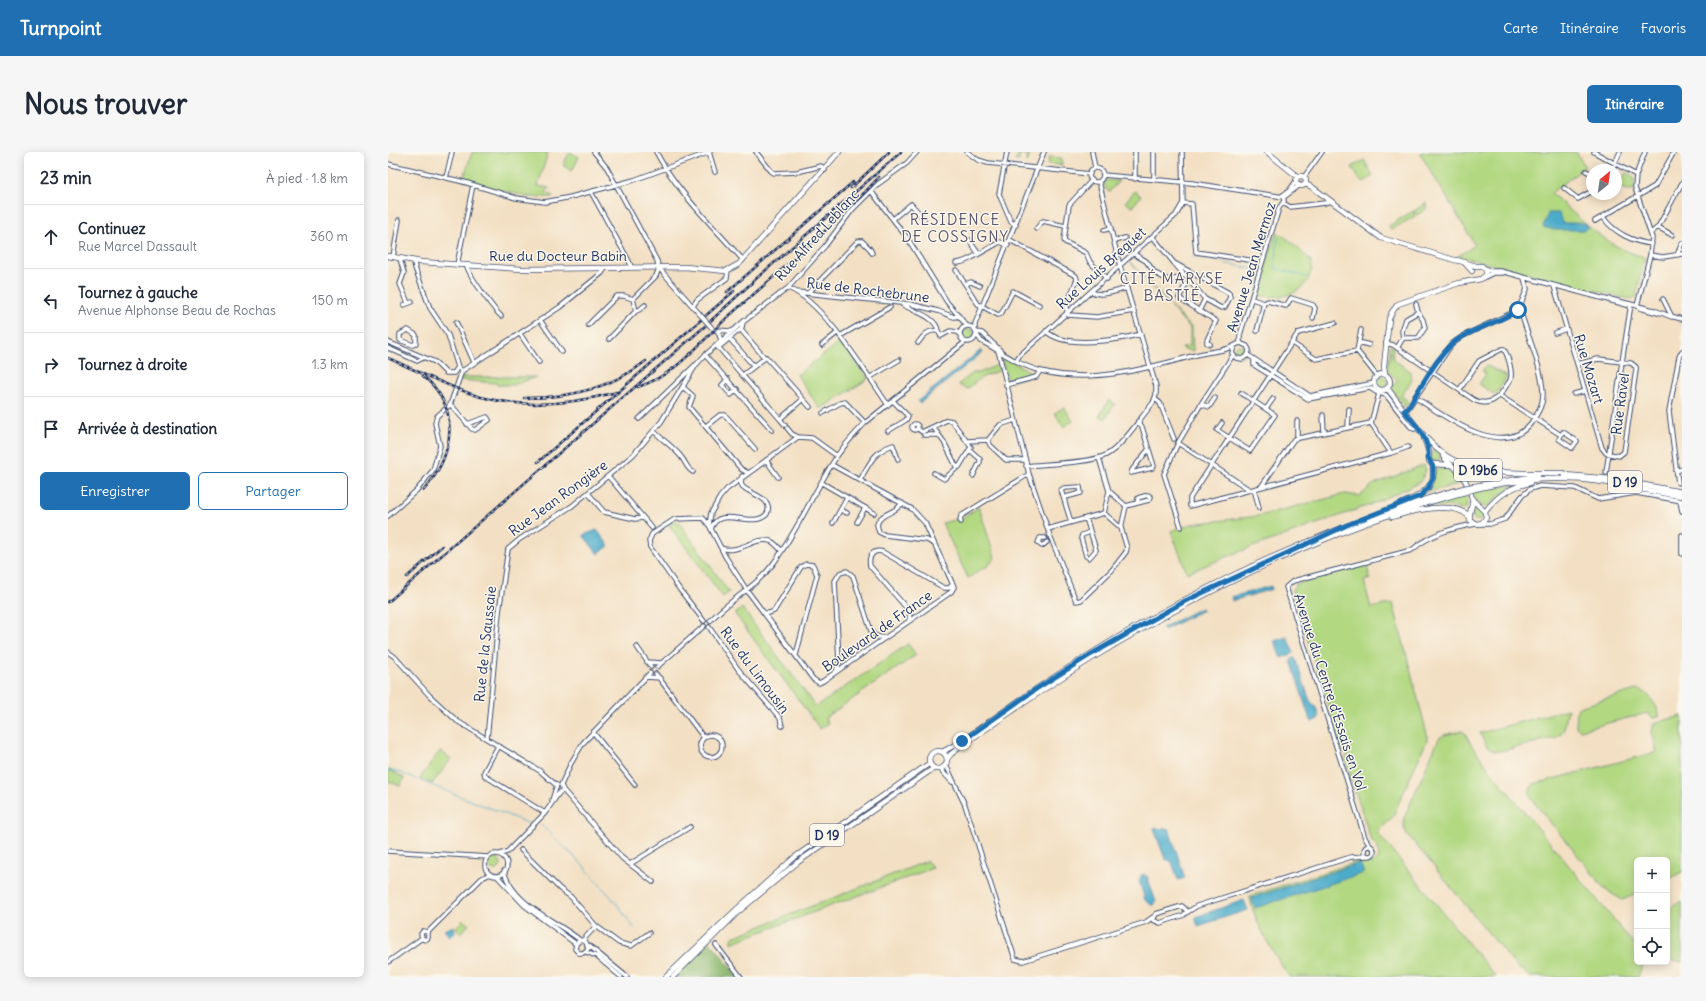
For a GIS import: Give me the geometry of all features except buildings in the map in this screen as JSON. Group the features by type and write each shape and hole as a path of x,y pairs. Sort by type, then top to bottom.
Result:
{"main road":[{"path":"728,270 736,267 743,260 825,170 839,152"},
{"path":"1267,152 1301,181 1312,187 1343,210"},
{"path":"1301,181 1320,190 1343,210 1375,235 1384,240 1476,266 1480,265 1485,268 1485,277 1481,279 1459,283 1398,304 1389,319 1384,366 1381,375 1374,383 1379,392 1387,388 1390,381 1381,375"},
{"name":"Rue du Docteur Babin","path":"390,256 414,262 522,269 690,267 728,270"},
{"path":"1457,260 1468,265 1476,279"},
{"path":"1459,283 1466,279 1476,266"},
{"path":"1301,546 1347,525 1420,496 1431,483 1434,471 1432,463 1428,457 1429,452 1426,441 1387,388"},
{"path":"1418,429 1465,479 1472,499 1470,518"},
{"path":"1429,452 1436,448"},
{"path":"1439,463 1443,455"},
{"name":"D 19b6","path":"1443,455 1465,466 1480,471 1563,473 1568,475"},
{"path":"1432,463 1452,466"},
{"name":"D 19","path":"947,759 968,741 1059,679 1158,620 1227,584 1375,520 1474,487 1517,478 1568,475 1612,479 1682,492"},
{"path":"1485,512 1509,490 1524,484 1550,481 1552,479"},
{"name":"D 19","path":"1474,487 1552,479 1602,482 1681,500"},
{"name":"D 19","path":"942,752 962,741 1056,676 1124,634 1216,585 1301,546 1391,510 1465,490"},
{"path":"1375,520 1429,508 1462,510 1477,524 1486,518 1485,512 1472,499"},
{"path":"1472,509 1479,507"},
{"path":"937,751 942,752 947,759 946,765 940,769 934,768 930,763 929,758 932,753 937,751"},
{"name":"D 19","path":"666,977 733,913 795,857 930,763"},
{"name":"D 19","path":"673,977 738,912 798,862 934,768"}],"street":[{"path":"446,178 452,152"},
{"path":"594,152 607,168 657,261 659,268 722,339"},
{"path":"656,152 670,175 709,223 743,260"},
{"path":"388,164 473,185 516,198 539,202 567,199 615,184 634,180 702,153 709,152 715,172"},
{"path":"756,152 771,171 786,173 821,166 825,170"},
{"name":"Rue Alfred Leblanc","path":"728,335 788,288 825,246 846,217 871,191 907,163 917,152"},
{"path":"967,152 982,162 1004,166 1090,174"},
{"path":"1007,152 999,194 1011,222 1016,225"},
{"path":"974,340 973,330 975,324 1008,245 1044,152"},
{"path":"1092,152 1095,168"},
{"path":"1135,152 1136,179"},
{"path":"1154,152 1154,180"},
{"path":"1182,152 1183,203 1192,204 1196,252 1249,260"},
{"name":"Avenue Jean Mermoz","path":"1240,343 1240,335 1279,208 1283,203 1283,196 1301,181 1322,152"},
{"path":"1594,152 1636,175"},
{"path":"1615,163 1620,152"},
{"path":"1637,306 1652,244 1652,232 1635,188 1636,175 1645,152"},
{"path":"1595,221 1657,183 1674,152"},
{"path":"1090,174 1095,168"},
{"path":"1095,168 1101,169 1103,175"},
{"path":"1090,174 1092,180"},
{"path":"1103,175 1192,183 1283,196"},
{"path":"1098,182 1103,175"},
{"path":"1092,180 1098,182"},
{"path":"1092,180 1069,205 1065,226 1065,242 1086,253 1090,262 1107,278"},
{"path":"1026,466 1100,458 1116,448 1155,398 1157,389 1120,266 1098,182"},
{"path":"1652,232 1658,227 1682,183"},
{"path":"457,265 473,185"},
{"path":"1564,188 1578,198 1586,195"},
{"path":"1678,190 1682,193"},
{"path":"871,191 908,239 941,294 964,323 973,330 981,341"},
{"path":"591,192 631,267"},
{"path":"1283,203 1290,207 1325,203 1330,201"},
{"name":"Rue Louis Breguet","path":"1016,361 1019,356 1046,331 1153,237 1176,215 1183,203"},
{"path":"893,219 912,204 924,219"},
{"path":"1603,217 1614,229 1629,238 1652,244"},
{"path":"390,256 400,220"},
{"path":"1036,229 1043,221 1065,226"},
{"path":"1658,227 1672,235"},
{"path":"1104,230 1111,228"},
{"path":"1153,237 1174,263 1188,280 1205,299 1221,308 1225,307 1230,297 1229,293 1174,263"},
{"path":"1114,241 1125,238"},
{"path":"969,240 978,253"},
{"path":"1010,240 1076,276 1077,279 1066,307 1067,314 1070,316 1097,317 1134,311"},
{"path":"808,293 858,241 862,241 872,253"},
{"path":"956,262 961,263 970,260 978,253 1000,242 1008,245"},
{"path":"1677,254 1682,243"},
{"path":"1134,254 1146,261 1156,273 1170,281 1184,275"},
{"path":"1650,255 1663,257 1682,254"},
{"path":"400,259 404,273 400,284 408,303"},
{"path":"414,262 430,308 448,335 458,368 462,370"},
{"path":"467,266 473,278 501,316"},
{"path":"388,516 417,490 432,470 440,446 435,423 437,416 450,405 462,370 540,320 568,300 602,273 606,268"},
{"path":"633,299 656,276 659,268"},
{"path":"1485,268 1602,298 1616,299 1644,310 1682,319"},
{"path":"693,306 696,300 727,278 728,270"},
{"path":"956,270 978,304 1001,315 1013,290 1039,304"},
{"path":"1485,277 1493,273 1505,273"},
{"path":"1404,411 1408,408 1447,350 1459,338 1518,310 1527,289 1524,278"},
{"path":"1188,280 1179,298 1216,321 1207,340 1207,343 1210,344"},
{"path":"966,284 971,282 980,286"},
{"name":"Rue Mozart","path":"1554,286 1602,448 1609,454"},
{"path":"788,288 796,292 815,307 838,334 888,404"},
{"path":"1092,292 1107,293 1127,288"},
{"name":"Rue de Rochebrune","path":"796,292 910,304 938,311 954,318 959,316"},
{"path":"588,325 617,296 624,296 633,299"},
{"path":"1252,299 1264,303 1268,301 1286,306 1290,298 1313,305 1315,308 1313,318"},
{"path":"633,299 636,311"},
{"path":"1199,310 1205,299"},
{"path":"1664,299 1672,317"},
{"path":"1257,331 1264,303"},
{"path":"1403,338 1418,338 1425,328 1416,304"},
{"name":"Rue Ravel","path":"1609,454 1620,456 1624,452 1635,378 1636,367 1631,363 1622,362 1631,304"},
{"path":"609,339 636,311 645,305"},
{"path":"902,305 932,320 941,336 950,331 973,330 982,333 1005,354"},
{"path":"822,344 890,307"},
{"path":"1415,397 1462,427 1486,435 1506,436 1517,434 1527,429 1535,419 1542,403 1542,387 1522,316 1518,310"},
{"path":"1397,348 1403,338 1402,330 1406,319 1418,312"},
{"path":"540,320 562,352"},
{"path":"456,322 474,362"},
{"path":"720,348 740,330 743,322"},
{"path":"964,323 960,331 964,341"},
{"path":"1335,323 1301,331 1253,401 1190,498 1190,506 1408,447"},
{"path":"1555,333 1566,329"},
{"path":"408,330 416,335 417,340 413,345 407,343 400,340 399,336 402,332 408,330"},
{"path":"715,330 732,331"},
{"path":"740,330 810,407"},
{"path":"1356,351 1359,344 1358,339 1361,330"},
{"path":"918,343 928,332 938,331"},
{"path":"1046,331 1053,337 1070,340 1097,341 1141,334"},
{"path":"520,334 539,362"},
{"name":"Rue Jean Rongière","path":"507,550 520,539 572,506 633,455 654,431 695,366 713,347 728,335"},
{"path":"730,339 753,364"},
{"path":"704,626 709,627 710,622 764,574 782,551 837,456 865,423 947,359 964,341 981,341 1016,361 1040,371 1054,374 1091,375 1125,372 1234,347 1240,343 1247,346 1249,350 1248,355"},
{"path":"388,342 437,364 448,373 454,373 458,368"},
{"path":"402,354 407,343"},
{"path":"1292,343 1316,359 1356,351"},
{"path":"1359,344 1362,343 1369,345"},
{"path":"1386,343 1397,348 1460,389 1483,403 1492,402 1500,396 1511,378 1504,349 1479,361 1460,389"},
{"path":"713,347 720,348 792,434 798,437 812,438 837,456"},
{"path":"1181,527 1164,476 1178,443 1233,353 1234,347"},
{"path":"388,348 417,361 423,358"},
{"path":"1226,349 1240,360 1248,355"},
{"path":"998,350 1028,474 1048,531 1074,598 1077,601 1081,600 1112,570 1127,550 1121,528 1126,506"},
{"path":"1356,351 1381,375"},
{"path":"1678,483 1670,410 1679,357 1682,351"},
{"path":"706,355 772,430"},
{"path":"1248,355 1308,399 1369,388 1386,395 1410,426 1414,429 1418,429"},
{"path":"743,375 752,368 753,364 764,357"},
{"path":"1577,364 1598,359 1622,362 1606,473"},
{"path":"869,378 899,360"},
{"path":"638,419 695,366"},
{"path":"1006,385 1036,377 1040,371"},
{"path":"1272,374 1310,396 1374,383"},
{"path":"728,379 722,385 726,390 731,395 737,389"},
{"path":"683,387 693,396 690,407 742,469 748,473"},
{"path":"1574,394 1585,391"},
{"path":"1371,423 1379,392"},
{"path":"1222,423 1217,430 1250,451 1275,415 1241,393"},
{"path":"1500,396 1560,436 1559,439 1572,448 1577,440 1564,432 1560,436"},
{"path":"1155,398 1160,402 1174,439"},
{"path":"1201,404 1209,407 1215,398"},
{"path":"780,419 803,399"},
{"path":"1266,409 1273,399"},
{"path":"888,431 906,420 908,416 893,400"},
{"path":"823,413 843,402 847,403 865,423"},
{"path":"450,405 472,430 475,430 489,420 487,417 467,424"},
{"path":"1348,427 1349,409"},
{"path":"706,426 720,415 725,415 755,449"},
{"path":"1323,415 1324,432"},
{"path":"917,428 922,432 950,420 971,447 962,464 944,478 934,473"},
{"path":"967,441 988,440 1000,425 1015,420"},
{"path":"1138,421 1142,427 1153,467 1131,474 1132,470 1148,450"},
{"path":"1297,421 1297,438"},
{"path":"1261,487 1292,441 1297,438 1371,423"},
{"path":"1371,423 1392,452"},
{"path":"933,427 958,467"},
{"path":"654,431 674,448 688,468 694,472"},
{"path":"790,443 792,434"},
{"path":"924,435 938,435"},
{"path":"709,525 711,513 720,497 741,477 798,437"},
{"path":"988,440 990,445 1006,460 1025,460"},
{"path":"1178,443 1252,490 1259,508"},
{"path":"860,480 874,456 880,450 893,445 898,459"},
{"path":"970,450 980,459 973,476"},
{"path":"1100,458 1109,491 1104,513"},
{"path":"766,460 778,477"},
{"path":"832,464 912,508 925,523 953,584 949,588 944,588 884,552 878,551 872,553 869,558 870,566 910,612 910,621"},
{"path":"711,529 715,521 720,518 758,519 767,514 769,509 767,502 743,487 741,484 742,469"},
{"path":"1676,471 1682,469"},
{"path":"962,522 960,520 961,516 1028,474"},
{"path":"608,476 652,528"},
{"path":"822,483 874,513"},
{"path":"1463,526 1490,524 1505,519 1522,496 1530,489 1540,486 1578,488 1598,499 1636,493 1681,500 1682,511"},
{"path":"1064,500 1066,497 1081,493 1080,487 1062,488 1064,500 1071,522"},
{"path":"1109,491 1126,506"},
{"path":"588,493 604,512 635,519 643,518"},
{"path":"833,523 847,498"},
{"path":"902,503 899,508 879,519 877,525 878,530 885,535 927,540 934,544"},
{"path":"1126,506 1137,503"},
{"path":"858,522 865,508"},
{"path":"841,510 847,513"},
{"path":"656,674 657,667 704,626 704,621 675,584 650,547 650,536 676,518 704,519 711,513"},
{"path":"1048,531 1071,522 1104,513"},
{"path":"1104,513 1121,528"},
{"path":"1086,518 1096,550 1089,558 1086,556 1081,537 1090,532"},
{"path":"1463,526 1470,518"},
{"name":"Boulevard de France","path":"704,519 747,590 817,682 822,682 836,673 951,592 954,588 953,584"},
{"name":"Avenue du Centre d'Essais en Vol","path":"1371,846 1365,838 1286,587 1293,581 1412,550 1420,543 1440,533 1463,526"},
{"path":"1048,531 1046,540 1053,543"},
{"path":"1682,535 1682,554"},
{"path":"721,548 730,551 767,540 774,542 782,551"},
{"name":"Rue de la Saussaie","path":"487,739 496,637 507,550"},
{"path":"764,613 774,611 801,567 806,564 814,565 817,575 796,655"},
{"path":"836,673 839,662 836,581 840,573 847,571 853,576 871,631 875,636 885,638"},
{"path":"704,621 710,622"},
{"name":"Rue du Limousin","path":"709,627 738,669 780,718 782,726"},
{"path":"555,787 561,785 579,750 593,732 650,673 649,670 651,667 637,647"},
{"path":"388,652 393,655 429,695 457,721 540,771 559,793"},
{"path":"648,662 661,663"},
{"path":"651,667 657,667"},
{"path":"650,673 656,674 660,678 704,738"},
{"path":"647,677 660,678"},
{"path":"593,732 635,785"},
{"path":"712,736 719,740 721,749 717,754 708,756 702,752 700,745 704,738 712,736"},
{"path":"498,746 485,769 484,772 486,776 545,813"},
{"path":"946,765 965,805 1015,959 1023,961 1146,922 1160,923 1184,915 1197,906"},
{"path":"940,769 955,786"},
{"path":"561,785 563,790 620,856 653,882"},
{"path":"551,804 555,787"},
{"path":"505,859 507,852 545,813 559,793 563,790"},
{"path":"630,864 690,827"},
{"name":"Avenue du Centre d'Essais en Vol","path":"1364,849 1365,838"},
{"path":"1146,922 1156,914 1180,906 1197,906 1356,856 1370,856 1374,853 1374,850 1371,846 1364,849 1356,856"},
{"path":"1364,849 1366,856"},
{"path":"521,850 560,889 571,897 596,926 625,946 634,944 649,933"},
{"path":"388,851 488,857"},
{"path":"484,864 488,857 493,854 507,852"},
{"path":"497,876 504,871 507,863 500,854"},
{"path":"477,856 484,864 486,870 490,874 497,876 524,905 576,944"},
{"path":"388,962 422,938 421,934 423,931 428,932 482,878 486,870"},
{"path":"504,871 512,887 526,902 588,944 619,969 626,977"},
{"path":"482,878 490,874"},
{"path":"1184,907 1186,913"},
{"path":"1153,917 1155,922"},
{"path":"576,944 589,934 596,926"},
{"path":"586,952 589,934"},
{"path":"576,944 575,949 578,952 586,952 596,956 620,977"},
{"path":"716,945 741,977"}],"green space":[{"path":"472,152 548,152 538,186 549,188 546,192 554,197 527,197 463,180"},
{"path":"570,152 579,157 572,171 564,166 564,162"},
{"path":"1019,152 1031,152 1027,163 1027,155 1020,154 1019,161 1015,161"},
{"path":"1576,152 1585,167 1551,193 1606,240 1631,253 1645,257 1636,297 1632,300 1458,256 1475,245 1420,153"},
{"path":"1049,157 1062,158 1062,165 1048,164"},
{"path":"1364,160 1373,176 1362,183 1352,167"},
{"path":"1626,172 1634,177 1634,190 1622,188 1622,180"},
{"path":"1104,180 1119,181 1109,192 1105,188"},
{"path":"1135,191 1141,196 1132,207 1125,202"},
{"path":"1426,203 1426,209 1417,215 1414,211"},
{"path":"1413,211 1415,216 1391,230 1389,226"},
{"path":"1276,233 1283,236 1309,259 1312,266 1311,273 1301,288 1288,295 1273,297 1257,295"},
{"path":"1129,261 1192,327 1193,351 1183,349 1182,347 1190,346 1190,328"},
{"path":"966,329 970,329 974,335 970,341 966,341 962,337 962,333"},
{"path":"841,341 868,379 820,409 797,375"},
{"path":"1238,345 1242,345 1246,351 1242,357 1238,357 1234,353 1234,349"},
{"path":"1391,346 1394,348 1392,352 1394,360 1410,371 1412,380 1401,396 1410,402 1407,406 1404,406 1392,390 1393,385 1398,380 1387,371 1387,362 1390,356 1389,347"},
{"path":"1004,357 1032,374 1028,377 1008,382 1001,358"},
{"path":"997,365 999,371 982,378 968,389 960,386 959,384 973,373 979,373"},
{"path":"1486,365 1507,377 1495,395 1479,384 1486,374 1482,371"},
{"path":"1379,376 1383,376 1387,382 1383,388 1379,388 1375,384 1375,380"},
{"path":"460,377 536,377 514,385 497,385 496,383 459,380"},
{"path":"1109,400 1115,404 1105,419 1099,416"},
{"path":"1064,407 1073,421 1063,427 1055,413"},
{"path":"1433,451 1437,451 1440,456 1437,461 1433,461 1430,458 1430,454"},
{"path":"1447,458 1474,471 1505,475 1469,481 1460,469 1447,460"},
{"path":"1424,465 1426,470 1421,481 1416,484 1372,504 1236,553 1187,573 1171,531 1191,524 1258,516 1345,494 1360,496 1374,484"},
{"path":"1441,468 1451,471 1461,483 1426,493 1431,486 1435,469"},
{"path":"1516,484 1503,492 1486,508 1476,502 1471,492"},
{"path":"1466,493 1468,503 1465,510 1456,507 1422,506"},
{"path":"979,507 995,558 987,567 981,569 968,578 942,523 962,518"},
{"path":"1478,509 1482,511 1484,515 1482,519 1478,521 1474,519 1472,515 1474,511"},
{"path":"677,520 729,592 723,597 669,525"},
{"path":"1367,565 1370,579 1364,581 1371,608 1393,603 1427,734 1427,740 1392,818 1377,832 1496,977 1289,977 1266,938 1252,907 1249,896 1357,862 1372,863 1379,858 1378,848 1371,840 1345,759 1347,753 1343,753 1292,590 1296,584"},
{"path":"742,608 816,707 908,644 916,655 825,718 828,723 820,729 735,614"},
{"path":"1639,689 1646,693 1652,700 1659,713 1659,717 1653,718 1647,713 1581,730 1576,727 1577,710 1579,707"},
{"path":"1568,709 1564,729 1558,737 1502,751 1494,751 1487,747 1480,733"},
{"path":"1682,716 1682,872 1670,878 1670,857 1634,857 1634,895 1622,900 1606,890 1532,800 1530,790 1534,784 1657,752 1652,732 1654,723"},
{"path":"1461,731 1465,733 1472,746 1489,769 1634,944 1634,965 1643,965 1638,977 1529,977 1522,969 1519,970 1407,834 1404,828 1404,818 1439,738 1444,735"},
{"path":"440,751 451,759 432,784 420,778"},
{"path":"388,769 404,778 400,786 388,781"},
{"path":"493,858 497,858 501,864 497,870 493,870 489,866 489,862"},
{"path":"927,861 933,868 731,943 733,937"},
{"path":"1682,902 1682,962 1670,959 1670,908"},
{"path":"463,920 469,925 460,933 456,927"},
{"path":"709,940 738,977 673,977"}],"water":[{"path":"1548,213 1559,213 1562,223 1581,223 1587,225 1587,228 1584,230 1555,230 1543,227"},
{"path":"981,350 983,352 920,403 918,401"},
{"path":"597,530 609,546 598,554 583,535"},
{"path":"1271,586 1272,589 1232,601 1231,597"},
{"path":"1201,608 1203,610 1164,630 1162,628"},
{"path":"1287,637 1294,653 1281,658 1274,641"},
{"path":"1295,658 1310,701 1318,712 1318,719 1312,722 1310,720 1291,661"},
{"path":"1155,827 1169,829 1185,878 1178,880 1172,862 1165,859 1154,829"},
{"path":"1360,863 1364,873 1255,908 1251,898"},
{"path":"1142,874 1147,876 1156,902 1153,906 1145,900 1139,881"},
{"path":"1244,900 1248,910 1198,926 1195,917"},
{"path":"454,926 455,932 450,937 444,930"}],"waterway":[{"path":"1278,237 1275,268 1307,277"},
{"path":"1192,256 1253,269"},
{"path":"388,771 396,771 530,824"},
{"path":"541,825 582,864 617,904 634,928"}],"railway":[{"path":"851,188 889,152"},
{"path":"388,602 704,327 758,277 901,152"},
{"path":"638,387 652,381 677,366 730,315 825,231 879,177"},
{"path":"727,292 853,182"},
{"path":"538,462 734,291"},
{"path":"388,358 457,389 498,401 549,404 583,400 617,392"},
{"path":"524,398 540,398 588,390 619,378 646,361"},
{"path":"423,376 444,402 448,417 449,432 447,447 442,462 424,490"},
{"path":"407,577 442,546"}],"district":[{"name":"RÉSIDENCE DE COSSIGNY","path":"955,228"},
{"name":"CITÉ MARYSE BASTIÉ","path":"1172,286"}],"route":[{"path":"962,741 1056,676 1124,634 1155,617 1216,585 1273,558 1347,525 1420,496 1426,491 1431,483 1434,471 1432,463 1429,461 1429,452 1426,441 1404,411 1408,408 1452,344 1462,336 1518,310"}]}
